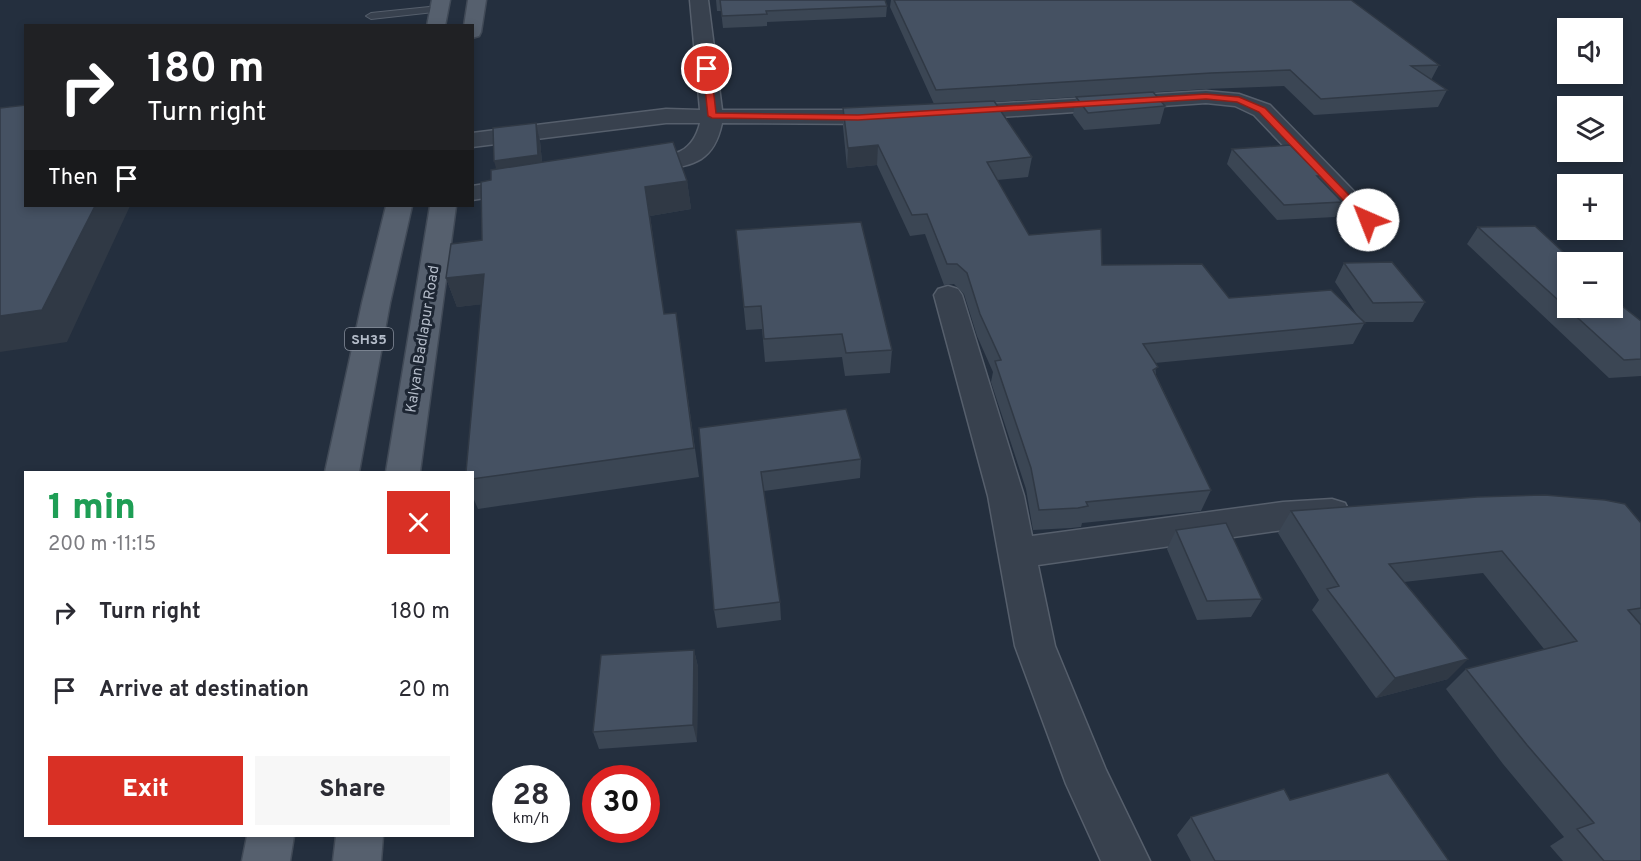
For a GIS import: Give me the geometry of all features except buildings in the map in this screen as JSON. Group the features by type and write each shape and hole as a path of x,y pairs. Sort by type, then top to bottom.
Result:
{"main road":[{"path":"473,24 477,0"},
{"name":"SH35","path":"342,471 376,303 399,207"},
{"name":"Kalyan Badlapur Road","path":"403,471 442,207"},
{"path":"266,861 271,837"},
{"path":"357,861 360,837"}],"street":[{"path":"612,171 682,160 703,146 712,116 699,0"},
{"path":"474,140 666,116 858,118 920,116 1206,97 1239,100 1262,110 1368,220"},
{"path":"474,193 554,180"},
{"path":"948,295 1006,496 1035,646 1089,784 1126,861"},
{"path":"1017,553 1283,516 1365,510"}],"lane":[{"path":"375,0 369,21 438,12"}],"route":[{"path":"707,69 712,116 858,118 1206,97 1239,100 1262,110 1368,220"}]}
